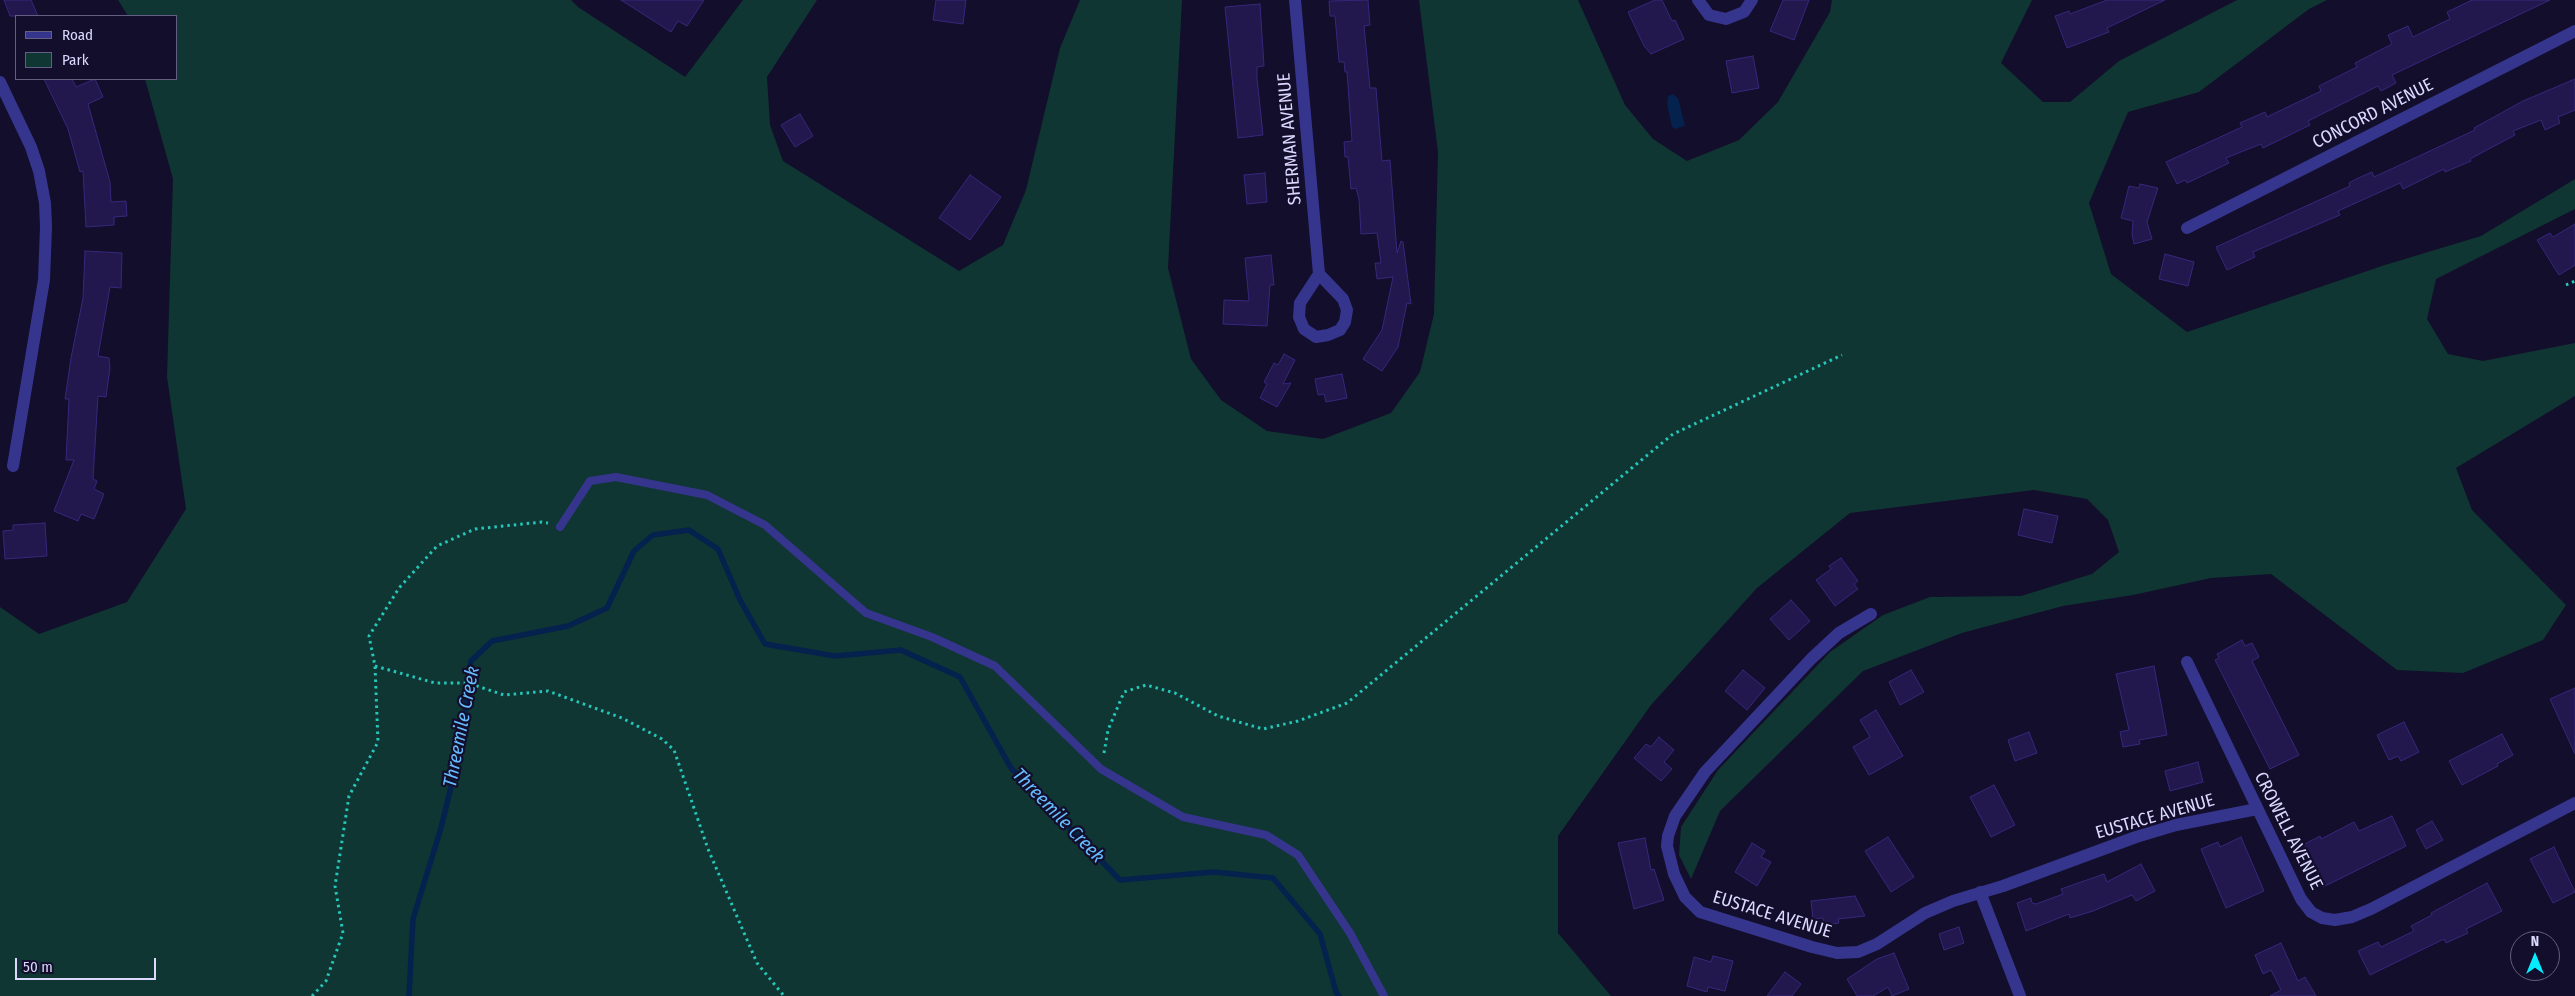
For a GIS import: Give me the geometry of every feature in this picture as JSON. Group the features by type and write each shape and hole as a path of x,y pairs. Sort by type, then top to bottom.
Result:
{"street":[{"name":"SHERMAN AVENUE","path":"1295,0 1319,274"},
{"path":"1698,0 1709,15 1726,19 1744,12 1752,0"},
{"name":"CONCORD AVENUE","path":"2187,228 2575,31"},
{"path":"0,82 31,147 39,171 45,203 46,227 44,280 13,466"},
{"path":"1319,274 1343,298 1347,310 1345,322 1340,330 1328,336 1316,337 1304,329 1299,317 1300,303 1319,274"},
{"name":"EUSTACE AVENUE","path":"1871,614 1839,633 1827,645 1705,772 1676,816 1670,830 1667,846 1674,874 1685,897 1700,912 1837,952 1858,952 1952,901 2136,837 2176,825 2257,809"},
{"name":"CROWELL AVENUE","path":"2187,662 2301,899 2311,912 2322,918 2335,920 2352,917 2371,909 2575,803"},
{"path":"1980,892 2020,996"}],"lane":[{"path":"560,527 590,481 616,477 707,495 765,525 866,613 932,637 995,666 1101,769 1183,817 1266,835 1298,855 1350,933 1384,996"}],"path":[{"path":"2566,285 2575,282"},
{"path":"1101,769 1108,730 1124,692 1146,684 1175,693 1218,716 1263,729 1298,721 1347,703 1673,434 1842,355"},
{"path":"312,996 326,981 342,932 335,886 349,796 378,742 375,666 369,636 399,588 437,546 475,529 542,522 560,527"},
{"path":"375,666 435,683 468,683 504,696 548,691 622,718 662,739 674,750 708,849 757,963 784,996"}],"green space":[{"path":"118,0 571,0 578,7 685,77 743,0 817,0 767,77 770,125 783,161 959,271 1003,245 1026,190 1060,48 1080,0 1182,0 1168,268 1191,359 1221,400 1267,431 1323,439 1391,413 1420,372 1434,314 1438,152 1419,0 1578,0 1625,105 1653,139 1687,161 1739,140 1778,102 1830,12 1832,0 2032,0 2001,63 2043,102 2070,102 2119,61 2237,0 2327,0 2309,9 2199,92 2128,112 2089,203 2111,274 2187,332 2385,265 2481,236 2575,179 2575,209 2436,279 2427,319 2448,354 2483,361 2575,343 2575,396 2456,468 2472,510 2566,605 2543,640 2463,673 2397,670 2271,574 2211,578 2133,595 2063,606 1962,633 1863,671 1720,811 1691,879 1679,855 1681,827 1718,770 1830,652 1883,615 1930,597 2021,596 2092,574 2119,552 2108,520 2087,499 2034,490 1850,513 1757,588 1651,705 1558,836 1558,933 1611,996 0,996 0,607 39,634 127,602 186,509 167,377 173,179 145,80 178,80 178,15 127,15"}],"water":[{"path":"1673,94 1678,98 1685,126 1675,129 1672,127 1667,104 1668,96"}],"building":[{"path":"4,0 31,0 38,15 15,15 10,16"},
{"path":"621,0 704,0 687,26 678,21 671,32"},
{"path":"936,0 966,0 963,24 933,20"},
{"path":"1368,0 1370,25 1364,26 1370,88 1376,88 1382,161 1390,160 1397,253 1401,241 1403,242 1411,304 1407,303 1398,347 1382,371 1363,359 1382,330 1393,277 1377,279 1375,263 1381,263 1377,233 1361,234 1359,199 1356,188 1351,189 1348,157 1345,157 1344,142 1352,141 1347,72 1345,72 1344,62 1339,62 1335,16 1330,16 1329,1"},
{"path":"1655,0 1662,0 1672,21 1675,20 1684,39 1651,54 1644,46 1628,12"},
{"path":"1783,0 1809,0 1794,40 1770,31"},
{"path":"2107,0 2165,0 2107,28 2109,32 2067,48 2055,16 2069,11 2070,14"},
{"path":"2472,0 2550,0 2392,75 2396,83 2381,91 2378,86 2308,121 2310,125 2263,148 2261,144 2226,158 2229,163 2187,183 2185,180 2177,184 2166,162 2242,127 2240,123 2265,112 2267,117 2321,91 2319,86 2357,67 2355,63 2392,44 2388,35 2408,26 2413,37 2450,19 2447,12"},
{"path":"1260,4 1264,66 1257,67 1257,78 1263,135 1238,138 1225,7"},
{"path":"1753,56 1759,88 1732,93 1726,61"},
{"path":"2575,79 2575,110 2558,117 2560,123 2545,130 2541,120 2513,131 2515,135 2470,159 2471,161 2445,172 2444,169 2403,189 2400,183 2338,211 2340,215 2253,252 2255,257 2227,270 2216,247 2350,186 2349,183 2356,179 2372,172 2374,177 2475,130 2474,128 2523,101"},
{"path":"44,80 72,80 76,87 95,80 103,97 88,104 110,182 111,202 126,201 127,216 114,217 114,225 86,227 83,171 80,172 68,129"},
{"path":"800,114 813,136 795,147 781,125"},
{"path":"1265,173 1267,202 1247,204 1244,175"},
{"path":"970,175 1001,197 970,240 939,218"},
{"path":"2140,184 2158,188 2147,222 2152,239 2134,244 2132,234 2133,221 2121,218 2129,186 2139,188"},
{"path":"2575,224 2575,265 2559,275 2537,240 2550,233 2553,237"},
{"path":"85,251 122,253 121,288 110,287 98,356 109,358 110,368 106,397 98,396 93,479 97,481 94,489 104,494 94,519 81,514 78,521 54,511 74,460 66,460 69,399 65,399 83,298"},
{"path":"2165,254 2194,262 2188,286 2159,279"},
{"path":"1271,255 1274,285 1270,285 1267,326 1223,324 1224,300 1249,301 1245,258"},
{"path":"1284,354 1295,360 1283,384 1291,383 1277,407 1260,398 1267,384 1264,382 1274,363 1278,365"},
{"path":"1342,374 1347,398 1326,402 1324,394 1318,395 1315,379"},
{"path":"2024,509 2058,516 2052,543 2018,535"},
{"path":"45,523 47,556 5,559 3,531 13,530 13,525"},
{"path":"1841,558 1858,581 1854,584 1858,589 1835,606 1816,580 1831,569 1829,566"},
{"path":"1791,600 1810,621 1789,640 1770,619"},
{"path":"2242,640 2245,646 2252,643 2259,657 2252,661 2299,755 2270,769 2215,660 2219,658 2217,654"},
{"path":"2154,666 2167,735 2139,740 2140,744 2123,747 2120,732 2129,730 2116,674"},
{"path":"1743,670 1765,688 1747,710 1725,691"},
{"path":"1911,670 1924,692 1900,705 1889,682"},
{"path":"2575,688 2575,754 2550,699"},
{"path":"1876,710 1903,756 1869,775 1853,747 1870,737 1860,720"},
{"path":"2404,722 2419,752 2401,761 2398,756 2389,760 2377,735"},
{"path":"2029,732 2037,753 2015,761 2008,740"},
{"path":"2502,734 2513,755 2497,764 2498,766 2462,785 2449,761"},
{"path":"1659,737 1674,750 1664,762 1672,769 1661,781 1634,758 1646,744 1651,747"},
{"path":"2198,762 2203,782 2170,791 2165,771"},
{"path":"1994,785 2015,825 1991,837 1970,797"},
{"path":"2392,816 2406,846 2323,887 2319,880 2317,881 2299,847 2320,836 2321,839 2354,822 2359,831"},
{"path":"2432,821 2443,840 2426,849 2416,830"},
{"path":"1888,837 1914,877 1891,892 1865,851"},
{"path":"2241,837 2264,891 2226,908 2201,849 2218,842 2220,847"},
{"path":"1645,838 1651,870 1654,869 1664,900 1634,909 1618,843"},
{"path":"1752,843 1765,851 1761,857 1771,862 1757,886 1735,872"},
{"path":"2554,847 2575,892 2553,903 2530,859"},
{"path":"2141,864 2155,891 2136,901 2132,895 2093,911 2070,918 2069,914 2026,931 2017,903 2031,898 2032,903 2036,904 2063,894 2061,889 2104,874 2107,882"},
{"path":"2487,883 2502,911 2466,929 2468,933 2446,943 2444,939 2370,975 2358,951 2378,942 2381,947 2414,931 2411,926"},
{"path":"1855,896 1865,916 1838,919 1839,923 1824,925 1823,918 1813,919 1811,901"},
{"path":"1959,927 1964,943 1944,950 1939,934"},
{"path":"2281,943 2298,981 2305,977 2316,996 2270,996 2281,990 2271,970 2263,974 2255,955"},
{"path":"1894,953 1909,989 1892,996 1888,987 1873,996 1857,996 1847,979 1877,959"},
{"path":"1713,956 1733,961 1725,991 1708,987 1707,992 1687,986 1694,957 1711,962"},
{"path":"1785,972 1801,984 1792,996 1767,996"}],"waterway":[{"name":"Threemile Creek","path":"409,996 413,919 441,828 462,741 471,661 492,641 568,626 607,608 634,551 653,535 689,530 718,549 740,600 765,644 835,656 901,650 960,677 1011,768 1120,880 1214,872 1273,878 1320,934 1336,992 1339,996"}]}
